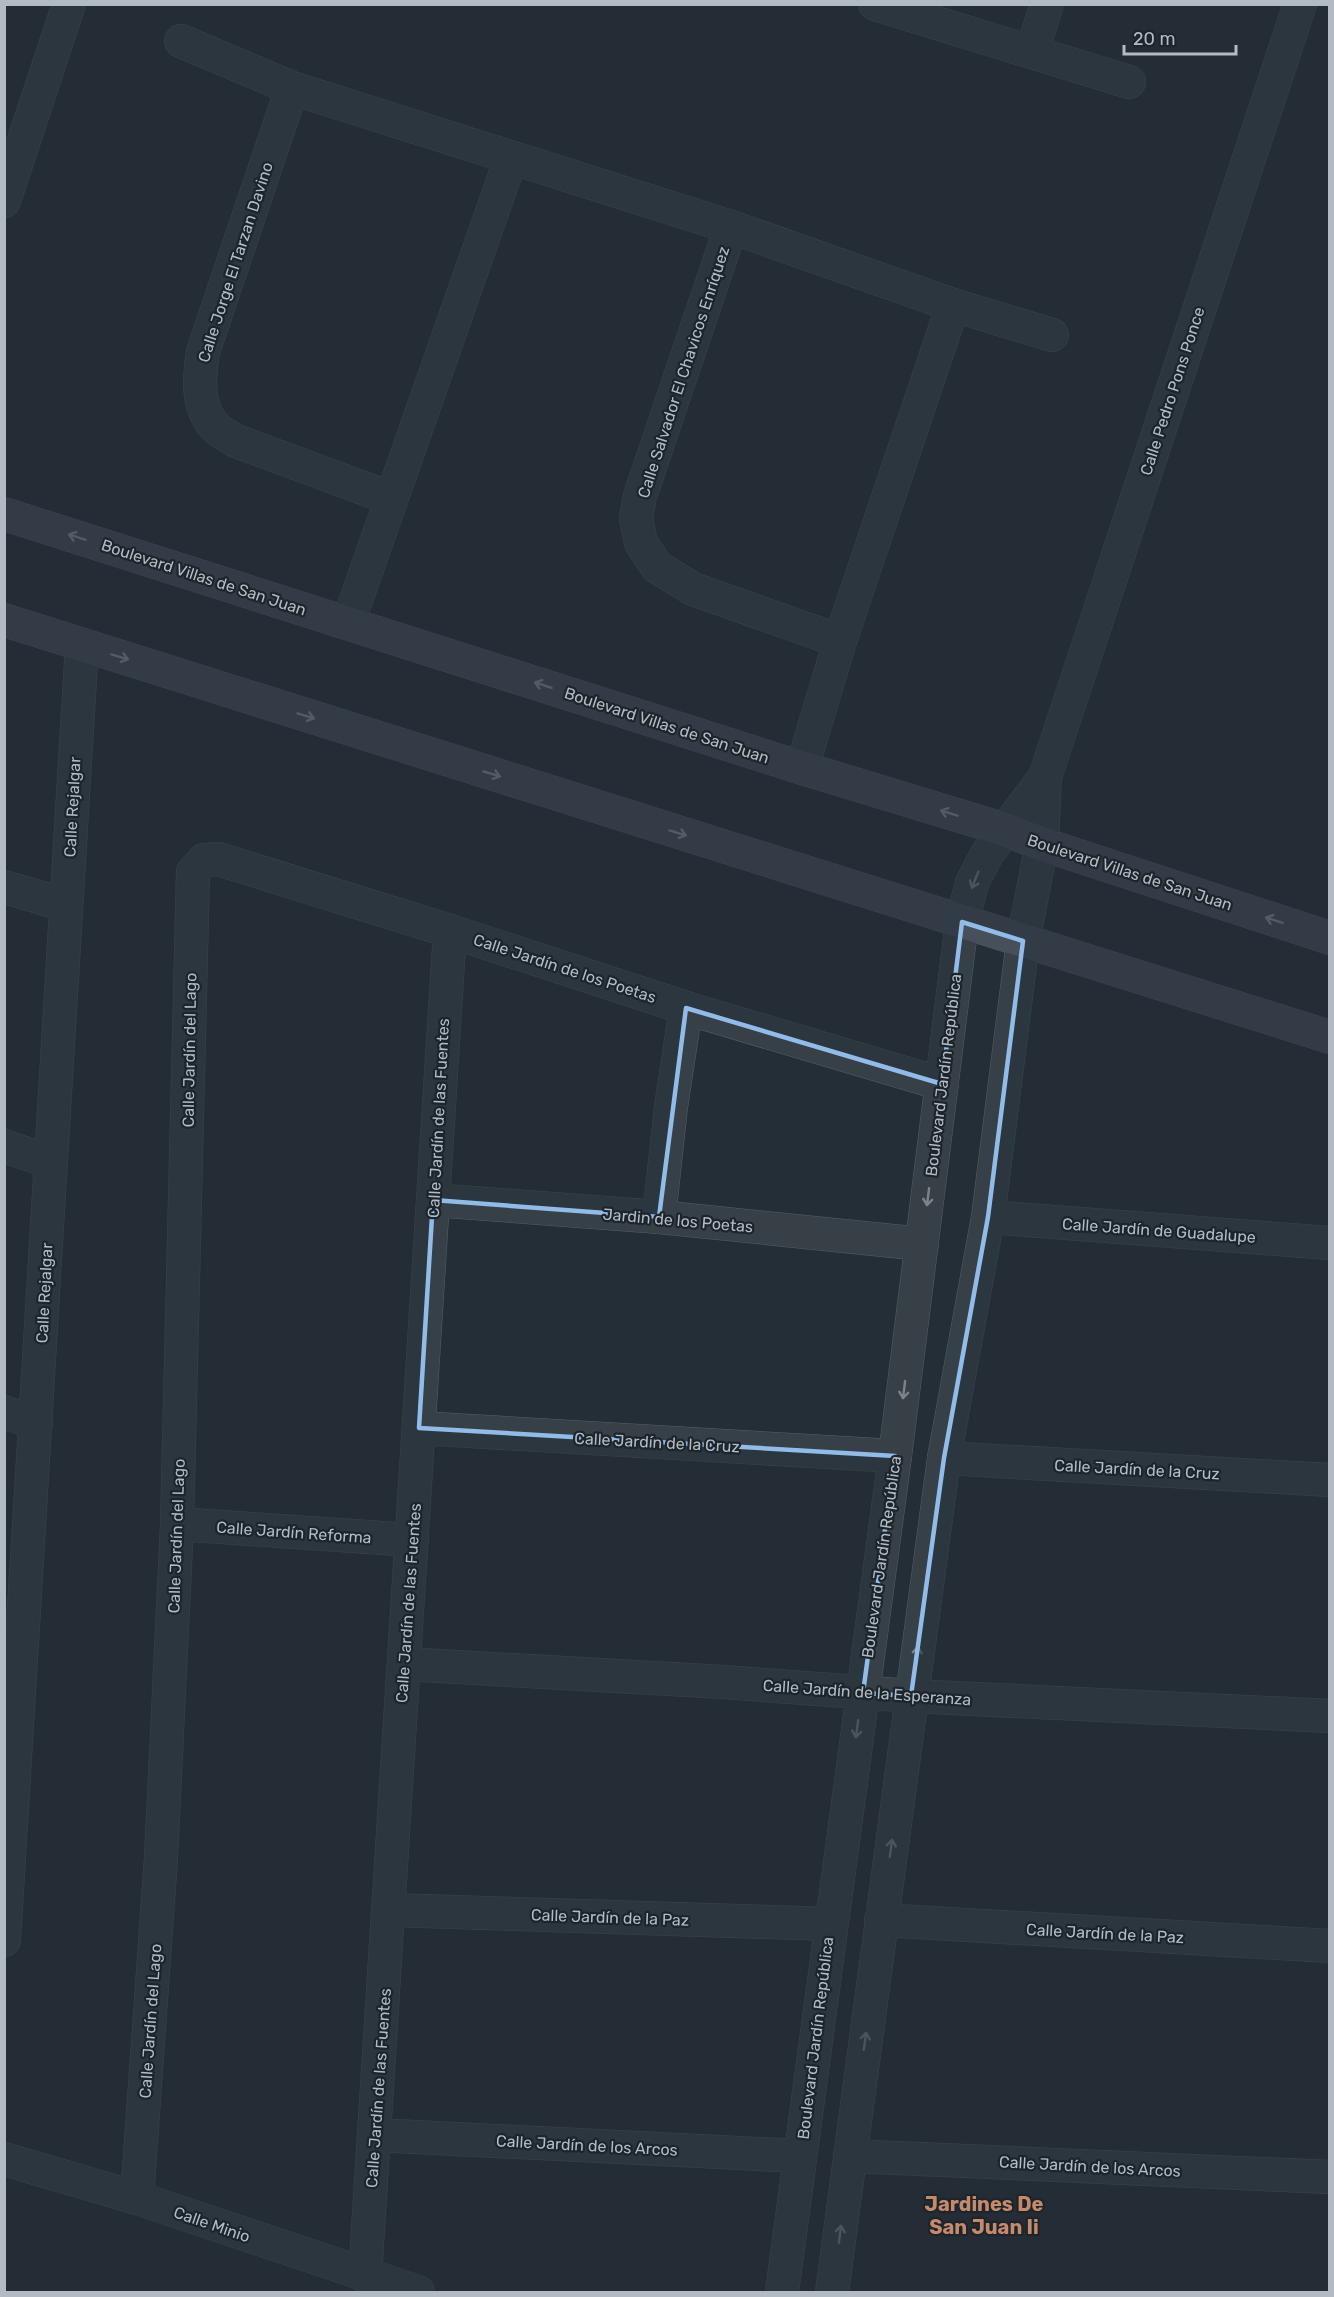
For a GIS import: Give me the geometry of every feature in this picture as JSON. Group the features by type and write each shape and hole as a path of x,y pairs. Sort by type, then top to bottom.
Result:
{"street":[{"path":"4,201 69,4"},
{"path":"875,4 1129,82"},
{"path":"1032,51 1047,4"},
{"name":"Calle Pedro Pons Ponce","path":"1042,844 1045,777 1300,4"},
{"path":"181,41 292,88 511,158 348,622"},
{"name":"Calle Jorge El Tarzan Davino","path":"292,88 203,352 198,381 204,407 216,427 236,441 390,498"},
{"name":"Calle Salvador El Chavicos Enríquez","path":"511,158 621,191 953,305 1052,335"},
{"name":"Calle Salvador El Chavicos Enríquez","path":"731,227 640,496 636,518 641,543 657,567 693,589 840,641"},
{"path":"802,768 840,641 953,305"},
{"name":"Boulevard Villas de San Juan","path":"4,514 802,768 1004,829 1042,844 1329,938"},
{"path":"4,620 1329,1037"},
{"name":"Calle Rejalgar","path":"4,1940 13,1657 36,1423 82,645"},
{"name":"Calle Pedro Pons Ponce","path":"1004,829 1045,777"},
{"name":"Boulevard Jardín República","path":"782,2292 895,1455 962,922 972,882 1004,829"},
{"path":"832,2292 944,1458 988,1217 1023,941 1042,844"},
{"name":"Calle Jardín de los Poetas","path":"193,872 204,860 218,859 686,1008 942,1084"},
{"name":"Calle Jardín del Lago","path":"137,2198 161,1858 177,1524 193,872"},
{"path":"4,887 66,905"},
{"name":"Calle Jardín de las Fuentes","path":"365,2276 450,931"},
{"path":"659,1217 671,1107 686,1008"},
{"path":"4,1146 51,1162"},
{"name":"Jardin de los Poetas","path":"433,1200 659,1217 922,1244"},
{"name":"Calle Jardín de Guadalupe","path":"988,1217 1329,1243"},
{"path":"4,1412 36,1423"},
{"name":"Calle Jardín de la Cruz","path":"419,1428 895,1455"},
{"name":"Calle Jardín de la Cruz","path":"944,1458 1329,1480"},
{"name":"Calle Jardín Reforma","path":"177,1524 412,1540"},
{"name":"Calle Jardín de la Esperanza","path":"404,1664 724,1682 911,1696 1329,1716"},
{"name":"Calle Jardín de la Paz","path":"389,1910 831,1924"},
{"name":"Calle Jardín de la Paz","path":"881,1920 1329,1946"},
{"name":"Calle Jardín de los Arcos","path":"375,2135 800,2156"},
{"name":"Calle Jardín de los Arcos","path":"850,2156 1329,2177"},
{"name":"Calle Minio","path":"4,2159 137,2198 418,2292"}],"highlighted area":[{"path":"962,922 1023,941 988,1217 944,1458 911,1696 863,1693 895,1456 419,1428 433,1200 659,1217 686,1008 942,1084"}],"district":[{"name":"Jardines De San Juan Ii","path":"984,2216"}]}
